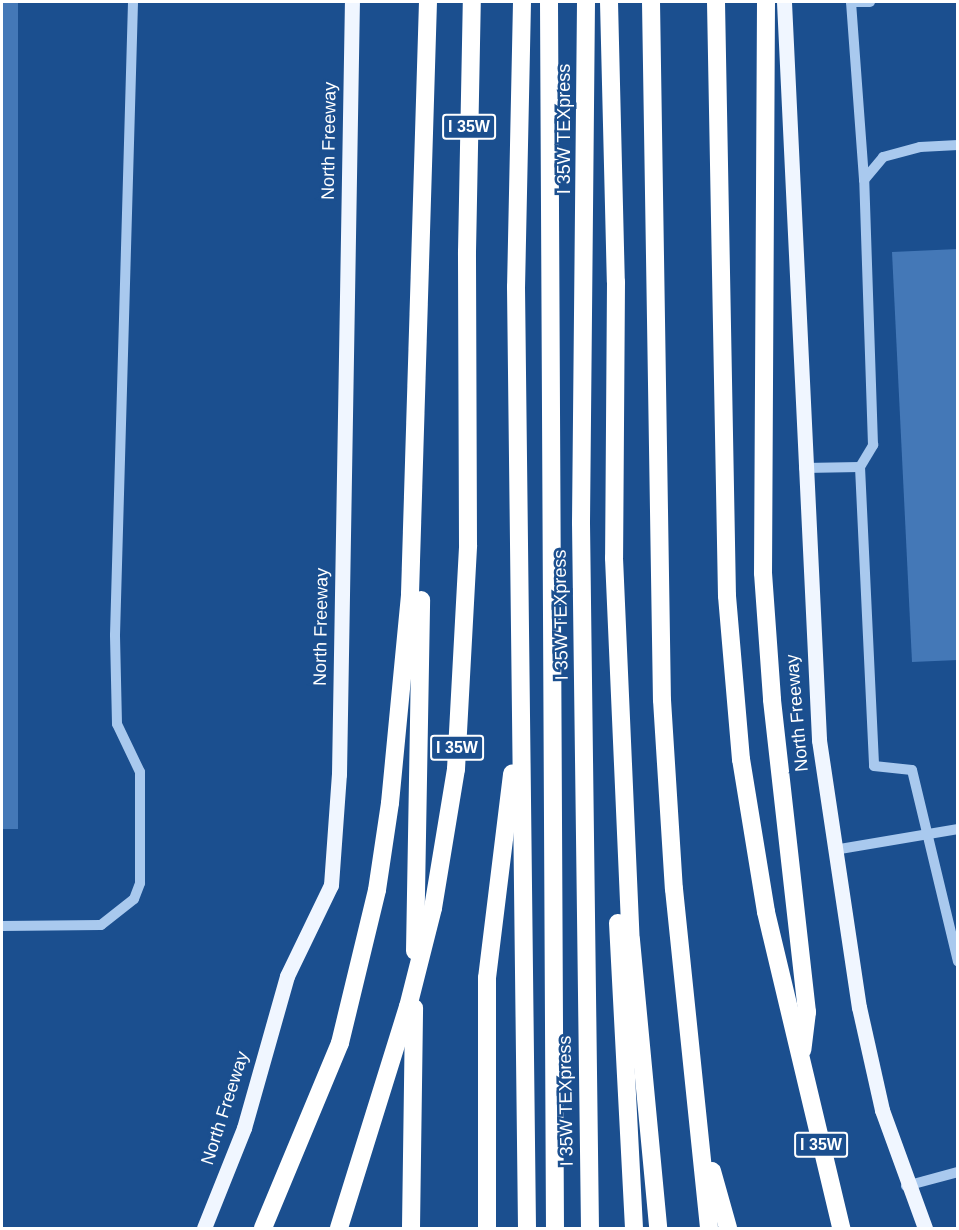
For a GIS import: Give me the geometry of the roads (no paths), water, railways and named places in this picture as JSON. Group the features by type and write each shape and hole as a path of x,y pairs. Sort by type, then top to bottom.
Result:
{"highway":[{"path":"411,1228 415,594 413,522 428,2"},
{"name":"I 35W","path":"339,1228 408,1007 433,908 456,769 468,545 467,252 472,2"},
{"path":"522,2 516,287 527,1228"},
{"name":"I 35W TEXpress","path":"549,2 555,1228"},
{"name":"I 35W TEXpress","path":"586,2 581,523 590,1228"},
{"path":"609,2 616,282 614,558 632,951 658,1228"},
{"path":"651,2 662,700 674,889 709,1228"},
{"name":"I 35W","path":"716,2 727,596 743,771 766,912 841,1228"},
{"path":"766,2 764,573 772,700 807,1012 800,1061"},
{"path":"263,1228 340,1043 377,890 415,594"},
{"path":"487,1228 487,978 521,703"},
{"path":"626,828 617,907 634,1228"},
{"path":"696,1106 728,1228"}],"main road":[{"name":"North Freeway","path":"204,1228 244,1128 287,976 331,885 340,763 352,2"},
{"name":"North Freeway","path":"784,2 813,662 834,850 862,1018 882,1110 906,1186 925,1228"}],"lane":[{"path":"2,926 101,925 134,899 140,883 140,772 117,724 115,634 133,2"},
{"path":"870,2 851,2 864,180 873,445 860,467 874,766 912,770 957,962"},
{"path":"864,180 883,157 920,147 957,145"},
{"path":"804,468 860,467"},
{"path":"834,850 928,836 957,829"},
{"path":"906,1186 957,1172"}]}
